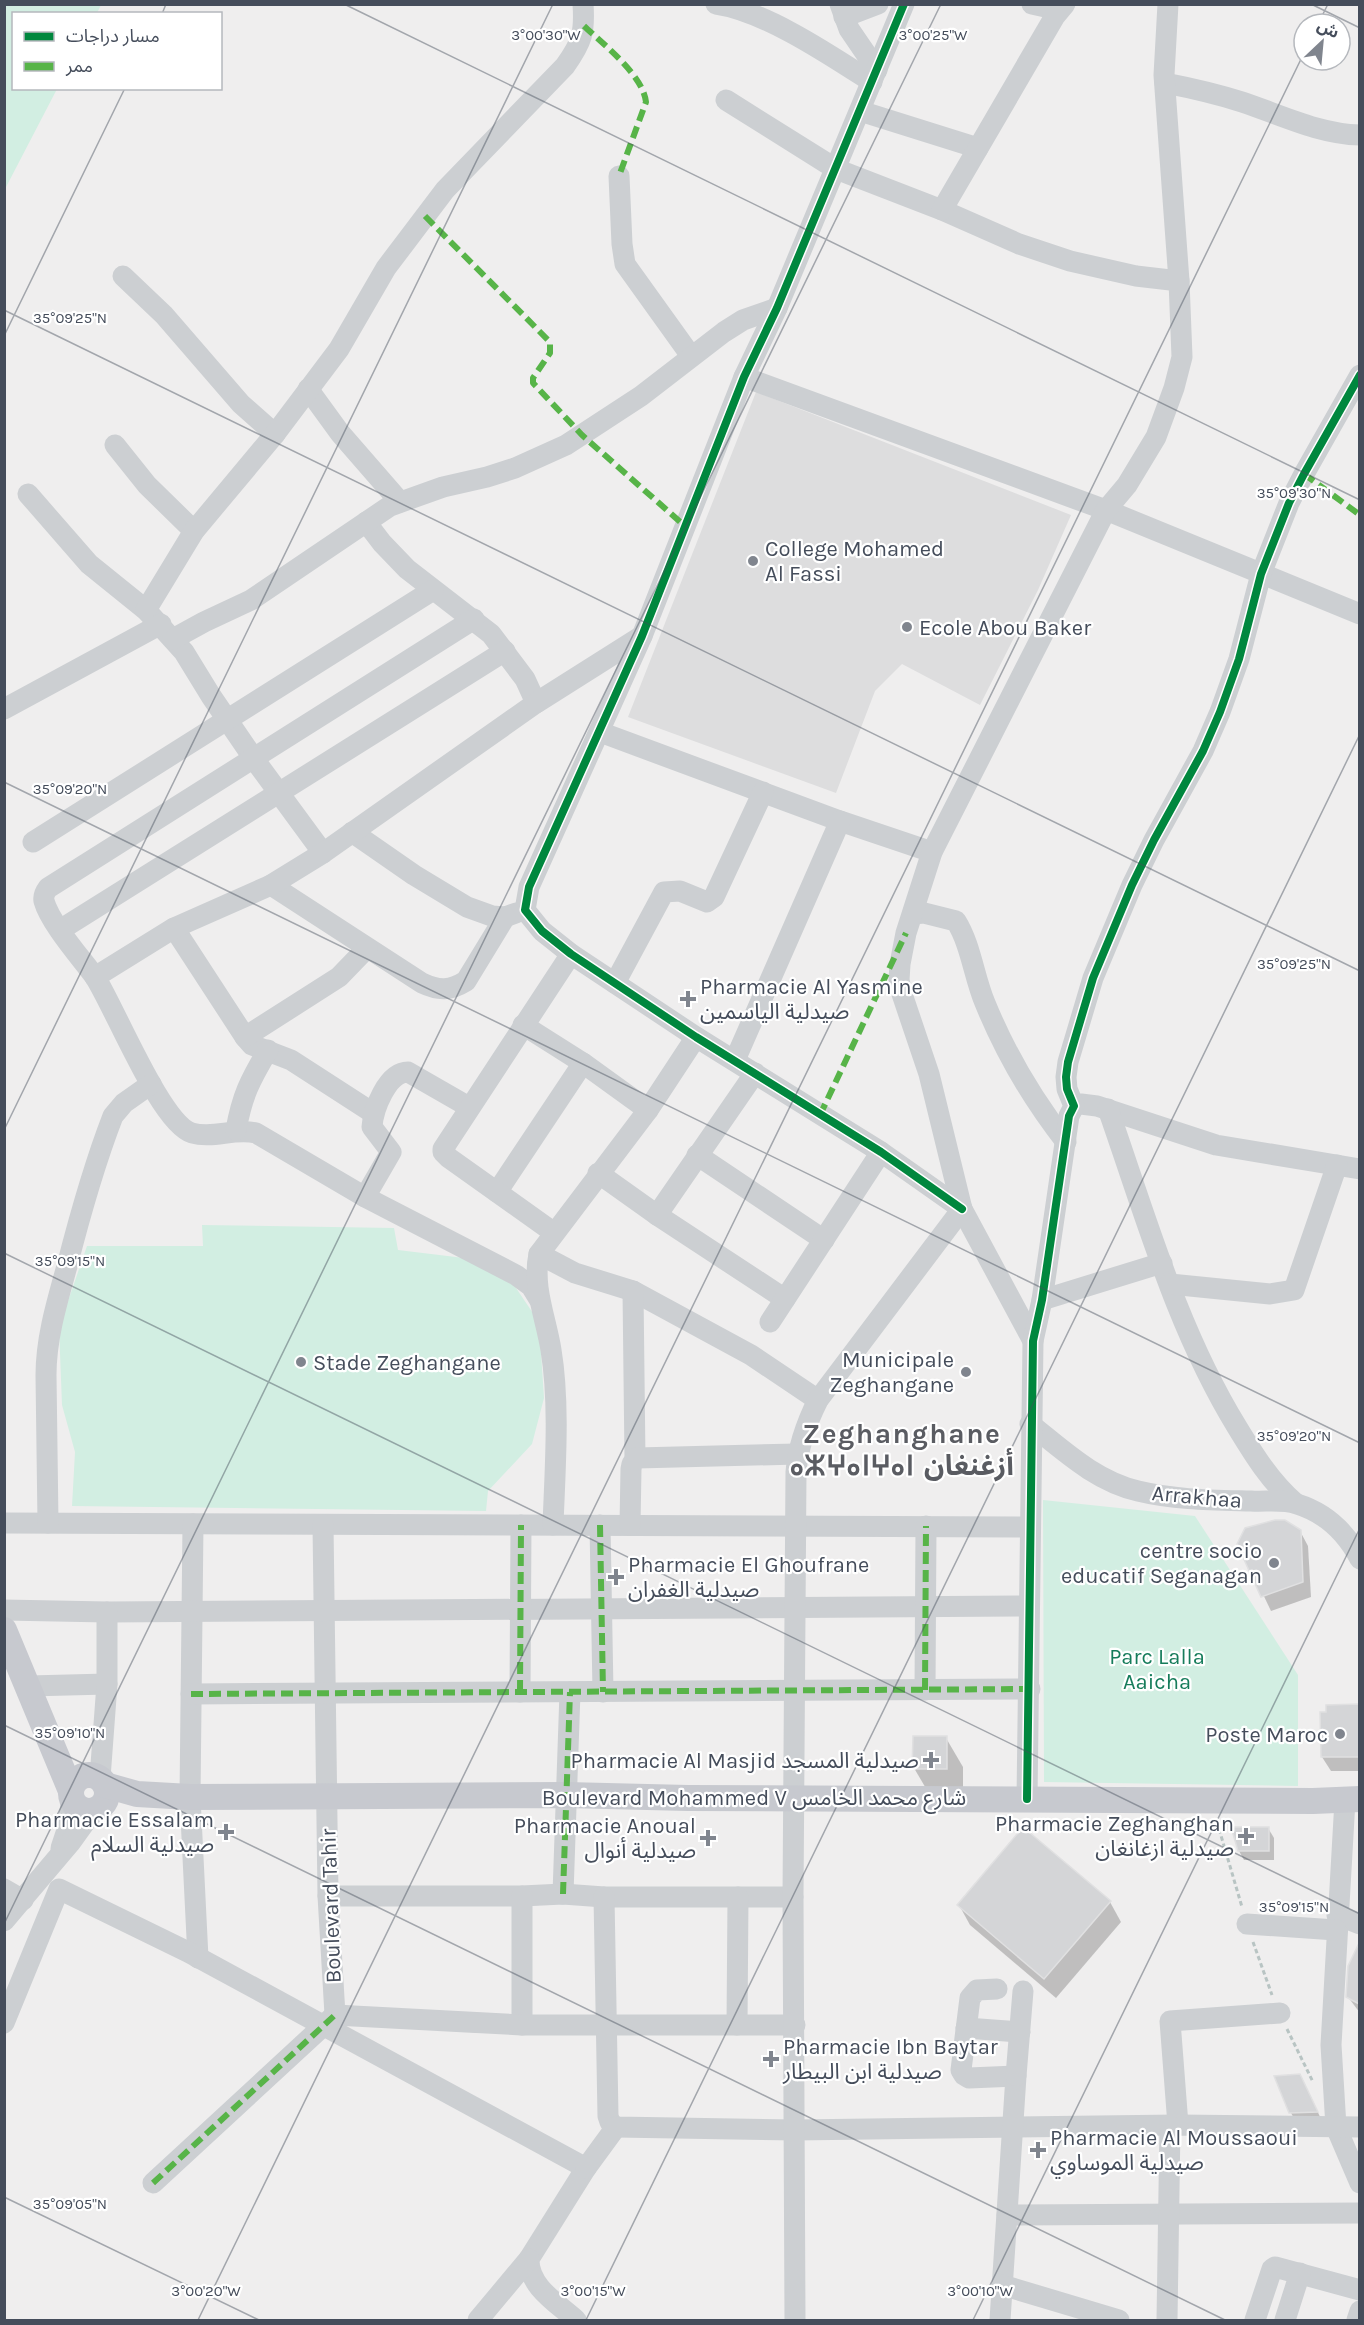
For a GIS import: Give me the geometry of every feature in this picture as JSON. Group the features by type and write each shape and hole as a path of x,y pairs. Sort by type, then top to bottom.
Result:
{"main road":[{"path":"4,1630 44,1722 91,1792"},
{"name":"Boulevard Mohammed V شارع محمد الخامس","path":"91,1792 119,1802 149,1796 566,1795 795,1798 1352,1799"}],"street":[{"path":"160,625 194,531 275,434 339,349 386,268 445,190 571,58 584,32 583,4"},
{"path":"716,4 730,6 755,16 874,76"},
{"path":"874,76 842,11 878,4"},
{"path":"272,885 423,983 447,990 466,981 515,914 642,636 744,377 777,308 837,169 904,4"},
{"path":"942,210 1062,7 1032,4"},
{"path":"1033,1341 962,1209 929,1074 899,980 906,933 932,852 1106,510 1127,485 1146,455 1163,419 1174,388 1182,357 1165,83 1168,4"},
{"path":"1165,83 1211,93 1315,128 1342,135 1359,135"},
{"path":"726,100 837,169 942,210 1019,244 1070,261 1137,276 1179,281"},
{"path":"860,111 978,148"},
{"path":"619,176 622,244 626,264 691,356"},
{"path":"123,276 164,315 241,404 275,434"},
{"path":"4,710 160,625 204,622 251,600 366,522 400,502 443,487 516,468 566,445 641,396 691,356 743,320 777,308"},
{"path":"1027,1799 1030,1689 1028,1606 1030,1424 1033,1341 1042,1300 1069,1116 1074,1106 1067,1089 1068,1062 1093,978 1131,885 1212,732 1239,658 1261,574 1299,483 1359,375"},
{"path":"744,377 1106,510 1359,614"},
{"path":"308,390 340,433 400,502"},
{"path":"115,445 147,485 194,531"},
{"path":"28,494 89,564 160,625 184,652 254,759 323,853"},
{"path":"366,522 396,559 433,590 474,619 505,651 525,679 536,703"},
{"path":"33,842 433,590"},
{"path":"474,619 48,888 45,891 44,900 60,930 106,994 151,1084 175,1120 185,1130 206,1135 236,1130 256,1133 365,1197 516,1275 531,1286 539,1299"},
{"path":"95,977 174,928 272,885 323,853 536,703 642,636"},
{"path":"60,930 505,651"},
{"path":"600,732 840,821 932,852"},
{"path":"615,983 664,892 680,891 707,902 714,897 763,792"},
{"path":"735,1060 840,821"},
{"path":"352,832 414,875 467,907 492,916 515,914 542,930 571,954 696,1037 881,1152 962,1209"},
{"path":"913,914 924,913 956,921 964,936 974,974 998,1033 1046,1117 1066,1142"},
{"path":"174,928 252,1045 291,1060 373,1113"},
{"path":"245,1037 339,977 367,948"},
{"path":"553,1232 443,1152 445,1144 571,954"},
{"path":"523,1025 648,1110"},
{"path":"553,1526 555,1415 553,1372 551,1350 539,1299 536,1266 539,1254 553,1232 648,1110 696,1037"},
{"path":"236,1130 240,1104 248,1084 268,1050"},
{"path":"497,1192 582,1063"},
{"path":"365,1197 391,1152 372,1127 373,1113 393,1077 402,1072 416,1076 469,1107"},
{"path":"657,1215 755,1073"},
{"path":"48,1523 46,1352 50,1333 78,1223 113,1116 124,1103 151,1084"},
{"path":"1074,1106 1089,1105 1108,1109 1216,1145 1359,1169"},
{"path":"1108,1109 1179,1315 1226,1410 1276,1486 1295,1503"},
{"path":"770,1322 881,1152"},
{"path":"697,1155 824,1240"},
{"path":"1170,1284 1270,1293 1294,1290 1337,1165"},
{"path":"598,1173 657,1215 785,1299"},
{"path":"795,2320 793,1897 795,1526 798,1454 805,1426 818,1400 962,1209"},
{"path":"539,1254 575,1273 633,1290 751,1355 818,1400"},
{"path":"1042,1300 1162,1263"},
{"path":"630,1526 631,1469 635,1460 633,1290"},
{"name":"Arrakhaa","path":"1030,1424 1085,1467 1103,1478 1137,1491 1199,1500 1295,1503 1325,1517 1358,1548"},
{"path":"635,1460 641,1456 798,1454"},
{"path":"4,1523 1029,1527"},
{"path":"193,1524 190,1797 198,1958"},
{"name":"Boulevard Tahir","path":"323,1525 329,2020"},
{"path":"520,1692 522,1525"},
{"path":"600,1525 603,1692"},
{"path":"925,1690 926,1526"},
{"path":"4,1610 107,1612 1028,1606"},
{"path":"4,1921 58,1857 66,1833 91,1792 107,1684 107,1612"},
{"path":"29,1686 107,1684"},
{"path":"191,1694 1030,1689"},
{"path":"563,1894 570,1692"},
{"path":"1352,1799 1337,1922 1331,2045 1336,2127 1359,2182"},
{"path":"41,1878 198,1958 329,2020 586,2168"},
{"path":"4,2023 59,1888"},
{"path":"4,1889 23,1900"},
{"path":"328,1896 563,1894 604,1897 793,1897"},
{"path":"522,1896 522,2025"},
{"path":"604,1897 608,2116 610,2122 616,2127 795,2130 1174,2125 1359,2127"},
{"path":"737,2025 738,1897"},
{"path":"1247,1924 1337,1922 1359,1924"},
{"path":"997,1989 977,1990 970,1998 962,2070 969,2078 1016,2076"},
{"path":"1000,2320 1023,1991"},
{"path":"1167,2320 1169,2214 1174,2125 1170,2021 1280,2013"},
{"path":"153,2183 329,2020 522,2025 795,2025"},
{"path":"966,2028 1020,2032"},
{"path":"478,2320 529,2259 586,2168 616,2127"},
{"path":"1007,2214 1359,2213"},
{"path":"529,2259 529,2272 538,2286 576,2320"},
{"path":"1256,2320 1272,2269 1276,2266 1359,2290"},
{"path":"1285,2320 1300,2273"},
{"path":"1002,2285 1119,2320"},
{"path":"1357,2320 1359,2311"}],"path":[{"path":"1210,1799 1232,1872"}],"shaded area":[{"name":"College Mohamed Al Fassi","path":"756,392 1071,515 1038,590 980,705 902,664 875,691 836,793 628,717"}],"green space":[{"path":"5,4 101,5 98,12 12,12 12,90 56,90 5,189"},
{"name":"Stade Zeghangane","path":"202,1225 394,1228 398,1250 464,1258 514,1285 539,1322 544,1398 532,1444 488,1491 486,1511 72,1506 75,1452 62,1405 59,1327 87,1246 203,1246"},
{"name":"Parc Lalla Aaicha","path":"1043,1500 1195,1516 1298,1675 1298,1786 1044,1782"}],"building":[{"name":"centre socio educatif Seganagan","path":"1275,1520 1285,1520 1301,1530 1303,1582 1261,1597 1237,1544 1245,1528"},
{"name":"Poste Maroc","path":"1359,1704 1359,1757 1321,1757 1320,1712 1326,1712 1326,1705"},
{"path":"913,1736 947,1736 947,1769 912,1769"},
{"path":"1023,1827 1111,1901 1044,1979 957,1905"},
{"path":"1231,1827 1269,1827 1269,1851 1238,1851"},
{"path":"1359,1943 1359,2004 1346,1997 1348,1966"},
{"path":"1300,2074 1318,2112 1289,2113 1274,2076"}],"marked path":[{"path":"584,26 630,71 638,81 646,102 619,176"},
{"path":"425,216 550,342 550,353 533,378 533,383 582,435 686,527"},
{"path":"1304,474 1360,515"},
{"path":"820,1115 906,933"},
{"path":"520,1692 521,1525"},
{"path":"600,1525 603,1692"},
{"path":"925,1690 926,1526"},
{"path":"191,1694 1030,1689"},
{"path":"563,1894 570,1692"},
{"path":"153,2183 335,2015"}],"cycle path":[{"path":"904,4 777,308 744,377 642,636 529,887 525,910 542,931 571,954 696,1037 881,1152 962,1209"},
{"path":"1027,1799 1033,1341 1042,1300 1069,1116 1074,1106 1067,1089 1068,1062 1093,978 1132,885 1203,751 1220,712 1239,659 1261,574 1289,503 1360,375"}],"place":[{"name":"College Mohamed Al Fassi","path":"753,561"},
{"name":"Ecole Abou Baker","path":"907,627"},
{"name":"Pharmacie Al Yasmine صيدلية الياسمين","path":"688,999"},
{"name":"Stade Zeghangane","path":"301,1362"},
{"name":"Municipale Zeghangane","path":"966,1372"},
{"name":"centre socio educatif Seganagan","path":"1274,1563"},
{"name":"Pharmacie El Ghoufrane صيدلية الغفران","path":"616,1577"},
{"name":"Poste Maroc","path":"1340,1734"},
{"name":"Pharmacie Al Masjid صيدلية المسجد","path":"931,1760"},
{"name":"Pharmacie Essalam صيدلية السلام","path":"226,1832"},
{"name":"Pharmacie Zeghanghan صيدلية ازغانغان","path":"1246,1836"},
{"name":"Pharmacie Anoual صيدلية أنوال","path":"708,1838"},
{"name":"Pharmacie Ibn Baytar صيدلية ابن البيطار","path":"771,2059"},
{"name":"Pharmacie Al Moussaoui صيدلية الموساوي","path":"1038,2150"}],"district":[{"name":"Zeghanghane ⴰⵣⵖⴰⵏⵖⴰⵏ أزغنغان","path":"902,1449"}]}
